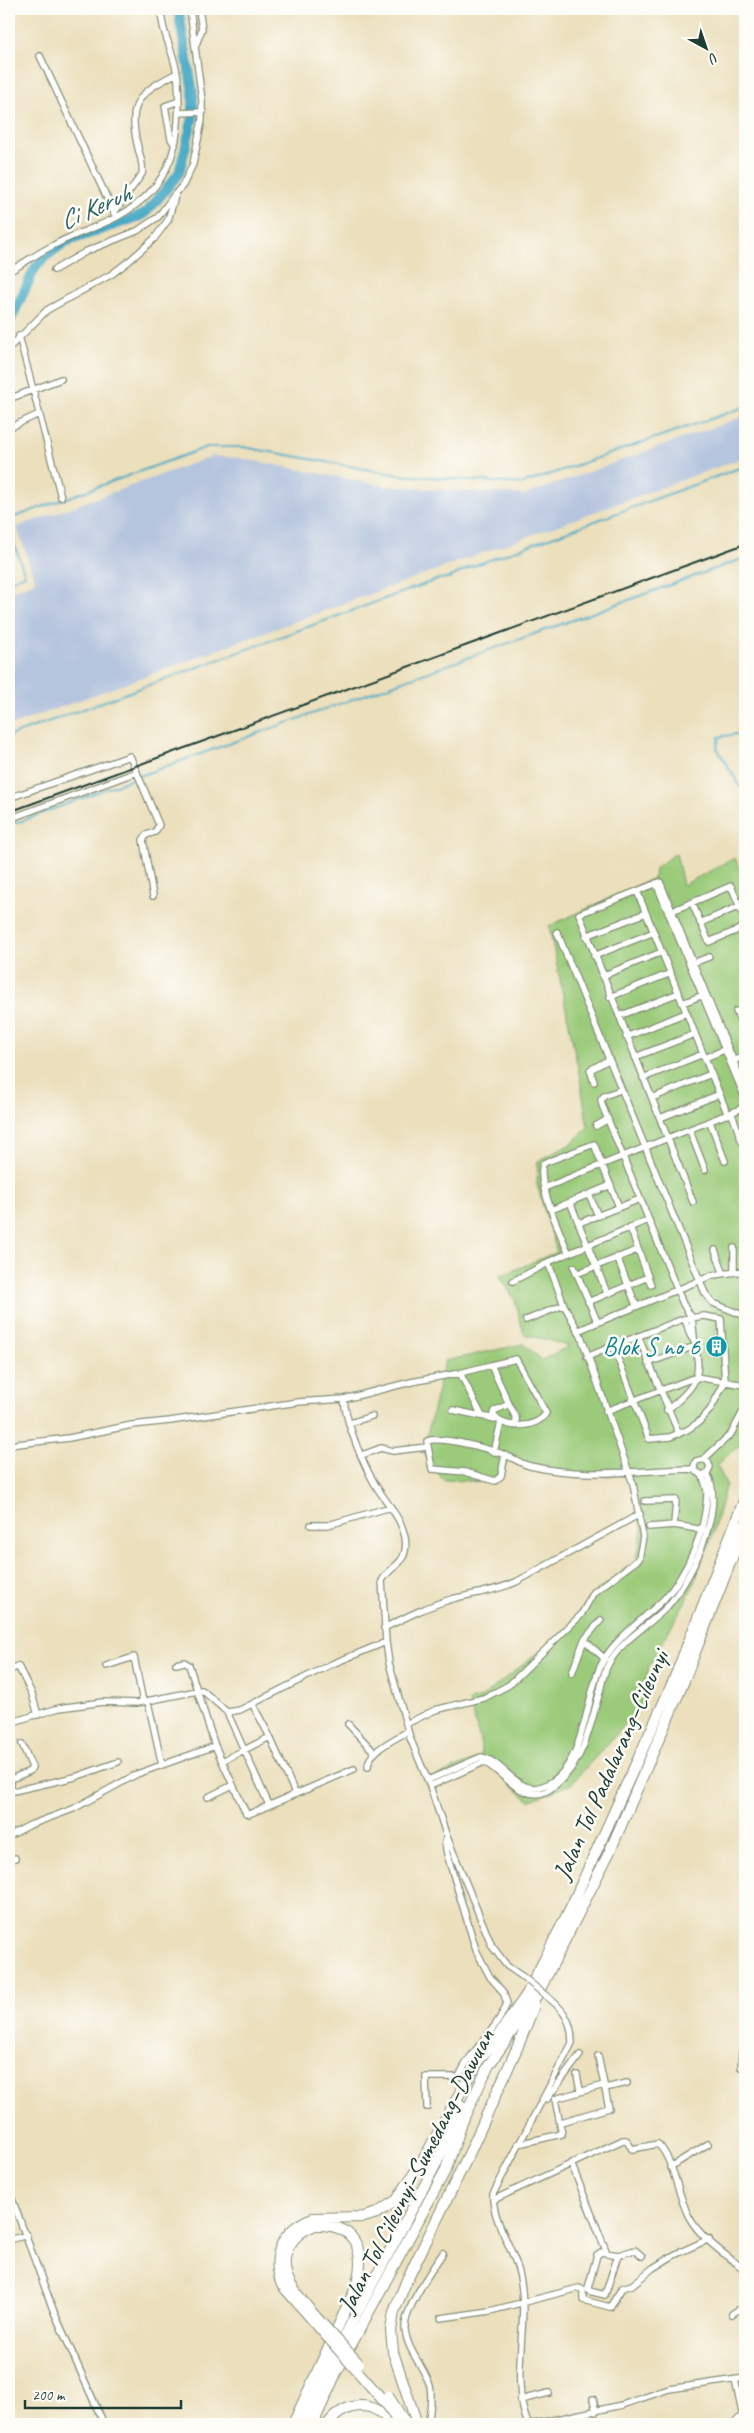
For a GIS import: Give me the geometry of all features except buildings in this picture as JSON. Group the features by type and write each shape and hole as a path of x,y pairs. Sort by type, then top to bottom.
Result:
{"highway":[{"name":"Jalan Tol Padalarang–Cileunyi","path":"495,2040 527,1994 571,1907 674,1682 745,1498"},
{"name":"Jalan Tol Padalarang–Cileunyi","path":"537,1995 610,1853 681,1688 745,1525"},
{"path":"416,2424 393,2352 391,2330 394,2312 403,2288 465,2163 518,2046 537,1995"},
{"name":"Jalan Tol Cileunyi–Sumedang–Dawuan","path":"313,2424 340,2366 446,2169 464,2117 489,2065 537,1995"},
{"path":"399,2424 388,2406 282,2285 276,2265 280,2244 292,2228 314,2222 364,2217 377,2213 397,2200 426,2155 477,2062 495,2040"},
{"name":"Jalan Tol Cileunyi–Sumedang–Dawuan","path":"296,2423 437,2162 465,2094 495,2040"},
{"path":"296,2423 354,2292 361,2269 360,2252 349,2235 332,2226 314,2222 298,2234 287,2247 284,2257 287,2278 300,2298 391,2400 406,2424"},
{"path":"328,2424 340,2412 356,2406 374,2408 390,2424"},
{"path":"736,2424 744,2416"}],"street":[{"path":"9,272 56,244 115,215 152,192 169,164 182,113 179,101 178,73 165,35 161,9"},
{"path":"54,270 87,251 137,231 158,217 183,185 193,164 201,113 190,9"},
{"path":"195,47 202,29 199,9"},
{"path":"40,56 115,215"},
{"path":"115,215 131,187 142,174 133,129 133,120 139,100 146,90 178,73"},
{"path":"175,145 170,139 165,106 179,101"},
{"path":"182,113 201,113"},
{"path":"9,348 47,310 112,274 148,245 162,230 168,220 176,193"},
{"path":"19,336 61,497"},
{"path":"14,397 61,379"},
{"path":"9,428 40,414"},
{"path":"9,798 130,756 159,825 155,832 146,835 143,840 153,896"},
{"path":"9,819 138,775"},
{"path":"693,1202 610,997 579,914 660,882 745,1098"},
{"path":"656,883 701,996 726,1049"},
{"path":"672,911 731,886 745,919"},
{"path":"637,890 686,1013 742,1142"},
{"path":"692,903 710,942 745,927"},
{"path":"700,922 740,906"},
{"path":"586,936 646,913"},
{"path":"557,932 620,1090 700,1280 713,1304 745,1316"},
{"path":"594,956 654,932"},
{"path":"602,976 662,952"},
{"path":"693,964 709,957"},
{"path":"610,997 671,973"},
{"path":"619,1016 679,993"},
{"path":"682,1003 701,996"},
{"path":"736,1011 745,1034"},
{"path":"626,1037 686,1013"},
{"path":"635,1058 695,1034"},
{"path":"643,1078 726,1049"},
{"path":"731,1061 745,1056"},
{"path":"594,1082 590,1070 608,1060"},
{"path":"731,1061 745,1089"},
{"path":"652,1098 712,1074"},
{"path":"620,1090 604,1096 601,1100 648,1220 692,1318 694,1343"},
{"path":"660,1118 720,1094"},
{"path":"544,1188 623,1156 669,1140 745,1108"},
{"path":"596,1126 608,1120"},
{"path":"710,1122 725,1160"},
{"path":"690,1131 705,1170"},
{"path":"568,1252 544,1188 540,1172 544,1163 591,1144 596,1145 619,1207"},
{"path":"552,1210 611,1185"},
{"path":"589,1194 598,1216"},
{"path":"579,1223 640,1199"},
{"path":"570,1202 608,1293"},
{"path":"513,1281 568,1252 648,1220"},
{"path":"630,1227 636,1250 651,1285"},
{"path":"734,1248 734,1271"},
{"path":"576,1274 636,1250"},
{"path":"715,1250 723,1272"},
{"path":"617,1257 636,1305"},
{"path":"368,1767 369,1758 407,1727 446,1706 484,1698 518,1678 585,1611 594,1592 639,1558 643,1537 640,1514 629,1473 577,1331 564,1305 548,1263"},
{"path":"574,1267 597,1321"},
{"path":"577,1331 677,1288 723,1272 745,1271"},
{"path":"588,1302 648,1277"},
{"path":"526,1320 564,1305"},
{"path":"587,1357 612,1346 685,1319 718,1316 721,1319 725,1382 706,1416 699,1422 678,1434 650,1439 612,1346"},
{"path":"667,1410 686,1394 700,1366 685,1319"},
{"path":"638,1336 678,1434"},
{"path":"648,1363 694,1343"},
{"path":"9,1445 69,1438 132,1425 298,1402 344,1399 411,1382 518,1360 546,1414 544,1417 524,1426 516,1426 481,1414 453,1410"},
{"path":"491,1365 516,1418 516,1426"},
{"path":"460,1373 481,1414"},
{"path":"606,1411 696,1377 745,1384"},
{"path":"344,1399 350,1423 375,1485 400,1523 405,1551 402,1559 384,1576 382,1581 384,1628 389,1663 407,1727 429,1783 447,1837 492,1946 507,1966 550,1999 568,2018 572,2032 572,2043 495,2188 493,2200 520,2274 523,2303 520,2400 528,2424"},
{"path":"494,1452 498,1420 493,1414 494,1411 509,1404"},
{"path":"706,1460 731,1434 745,1408"},
{"path":"350,1423 372,1416"},
{"path":"505,1455 501,1476 495,1481 465,1472 432,1469 427,1448 428,1440 494,1452 505,1455 525,1464 560,1472 629,1473 694,1466"},
{"path":"362,1455 381,1448 392,1451 427,1448"},
{"path":"694,1466 698,1459 706,1460"},
{"path":"705,1474 710,1467 706,1460"},
{"path":"476,1761 489,1765 522,1790 532,1794 543,1793 566,1775 575,1763 589,1733 609,1662 677,1595 696,1560 713,1497 711,1480 705,1474 697,1473 694,1466"},
{"path":"645,1501 676,1500 674,1525"},
{"path":"311,1525 328,1525 390,1507"},
{"path":"384,1628 426,1608 454,1599 495,1591 516,1582 640,1514"},
{"path":"649,1528 674,1525 704,1530"},
{"path":"429,1783 485,1758 494,1762 522,1784 531,1788 540,1787 554,1780 570,1760 583,1731 600,1667 634,1625 663,1600 688,1563 704,1530"},
{"path":"572,1673 584,1640 601,1620"},
{"path":"584,1640 605,1659"},
{"path":"227,1712 253,1705 332,1664 386,1642"},
{"path":"106,1666 134,1657 162,1765"},
{"path":"176,1664 184,1662 189,1665 215,1746 247,1814 354,1769"},
{"path":"9,1670 18,1666 32,1694 38,1715"},
{"path":"9,1723 59,1708 103,1702 145,1702 202,1690 227,1712 269,1805"},
{"path":"253,1705 296,1792"},
{"path":"348,1724 375,1753"},
{"path":"222,1761 270,1737"},
{"path":"22,1744 32,1767 30,1771 11,1779 10,1792 75,1777 118,1762"},
{"path":"9,1836 30,1825 73,1809 137,1774 215,1746"},
{"path":"208,1797 233,1785"},
{"path":"427,2107 426,2077 460,2077 469,2058 500,2017 506,2003 503,1992 490,1977 476,1950 447,1854 445,1843 447,1837"},
{"path":"741,2067 742,2052 745,2045"},
{"path":"536,2112 580,2054"},
{"path":"560,2122 609,2109 598,2056"},
{"path":"577,2075 580,2090"},
{"path":"518,2144 562,2134 555,2099 580,2090 627,2083"},
{"path":"493,2200 626,2139 632,2149 658,2144 670,2167 688,2216 696,2228 745,2270"},
{"path":"670,2167 708,2144"},
{"path":"571,2163 607,2252"},
{"path":"9,2191 27,2235 54,2312 104,2424"},
{"path":"9,2240 27,2235"},
{"path":"441,2318 460,2317 579,2288 583,2290 583,2300 610,2307 623,2288 632,2286 674,2255 709,2239"},
{"path":"618,2255 606,2294 590,2291 588,2283 597,2255 607,2252 618,2255 635,2250 642,2256"},
{"path":"429,2424 431,2403 429,2384 414,2357 405,2324 418,2292 443,2252"},
{"path":"732,2314 745,2305"},
{"path":"534,2424 596,2412 669,2389 745,2378"},
{"path":"735,2380 744,2416"},
{"path":"520,2400 548,2393"},
{"path":"592,2399 596,2412"}],"shaded area":[{"path":"745,416 745,457 9,726 9,592 33,583 35,580 17,527 213,456 239,458 385,486 525,495"}],"green space":[{"path":"676,853 683,885 735,858 745,878 745,1436 742,1443 717,1465 726,1484 712,1536 690,1593 649,1666 641,1707 571,1784 529,1801 489,1765 430,1786 428,1780 481,1757 481,1744 469,1701 481,1698 564,1632 595,1592 636,1564 642,1530 632,1484 623,1474 592,1475 564,1472 507,1457 505,1465 494,1482 443,1480 423,1451 445,1361 523,1344 542,1360 569,1346 524,1334 515,1300 500,1276 557,1252 537,1185 538,1161 573,1143 588,1127 549,926 654,878 655,868"}],"waterway":[{"name":"Ci Keruh","path":"9,324 35,268 45,257 65,242 143,215 179,173 193,117 193,92 178,9"},
{"path":"9,519 207,447 243,447 399,475 522,484 745,407"},
{"path":"9,736 439,579 449,578 473,566 745,466"},
{"path":"9,529 25,575 9,581"},
{"path":"9,824 22,821 142,775 745,558"},
{"path":"745,726 742,733 719,737 717,748 745,795"}],"railway":[{"path":"9,812 745,544"}],"place":[{"name":"Blok S no 6","path":"716,1347"}]}
